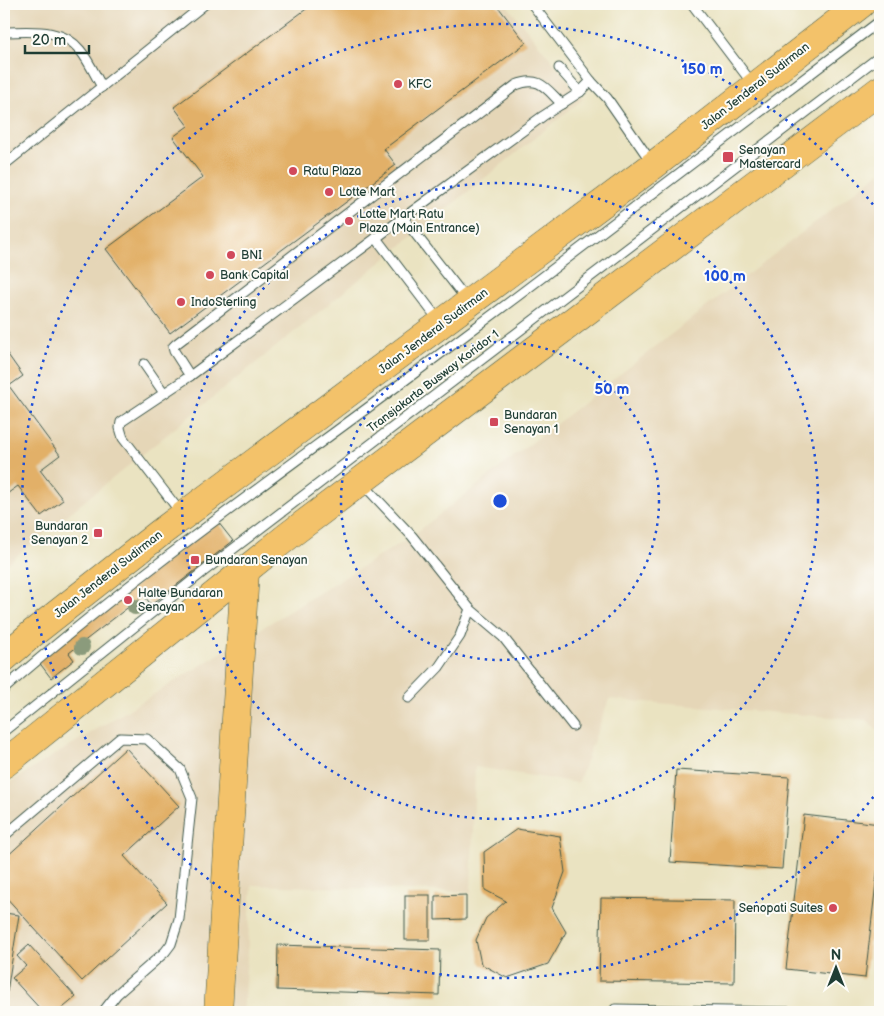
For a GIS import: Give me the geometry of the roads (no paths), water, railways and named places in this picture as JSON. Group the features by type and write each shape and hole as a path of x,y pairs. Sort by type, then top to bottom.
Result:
{"main road":[{"name":"Jalan Jenderal Sudirman","path":"4,658 138,549 470,304 862,4"},
{"path":"4,764 288,536 880,90"},
{"path":"218,1012 244,572"}],"lane":[{"path":"4,165 205,4"},
{"path":"532,4 591,81 607,98 654,165"},
{"path":"692,4 754,86"},
{"name":"Transjakarta Busway Koridor 1","path":"4,689 34,662 183,543 411,376 880,21"},
{"path":"4,32 46,32 68,41 80,49 102,87"},
{"name":"Transjakarta Busway Koridor 1","path":"4,730 203,572 880,56"},
{"path":"559,68 580,92"},
{"path":"190,376 174,351 173,347 176,344 516,85 527,81 539,83 562,104"},
{"path":"184,516 123,438 120,428 121,422 190,376 403,218 580,92 591,81"},
{"path":"403,218 470,304"},
{"path":"376,238 442,324"},
{"path":"144,364 164,393"},
{"path":"361,482 412,536 470,609 503,637 573,726"},
{"path":"409,698 438,667 460,636 470,609"},
{"path":"4,836 120,738 147,739 180,769 192,798 179,919 171,944 165,952 117,994 102,1012"},
{"path":"615,1012 615,1009 792,1012"}],"place":[{"name":"KFC","path":"398,84"},
{"name":"Senayan Mastercard","path":"728,157"},
{"name":"Ratu Plaza","path":"293,171"},
{"name":"Lotte Mart","path":"329,192"},
{"name":"Lotte Mart Ratu Plaza (Main Entrance)","path":"349,221"},
{"name":"BNI","path":"231,255"},
{"name":"Bank Capital","path":"210,275"},
{"name":"IndoSterling","path":"181,302"},
{"name":"Bundaran Senayan 1","path":"494,422"},
{"name":"Bundaran Senayan 2","path":"98,533"},
{"name":"Bundaran Senayan","path":"195,560"},
{"name":"Halte Bundaran Senayan","path":"128,600"},
{"name":"Senopati Suites","path":"833,908"}]}
